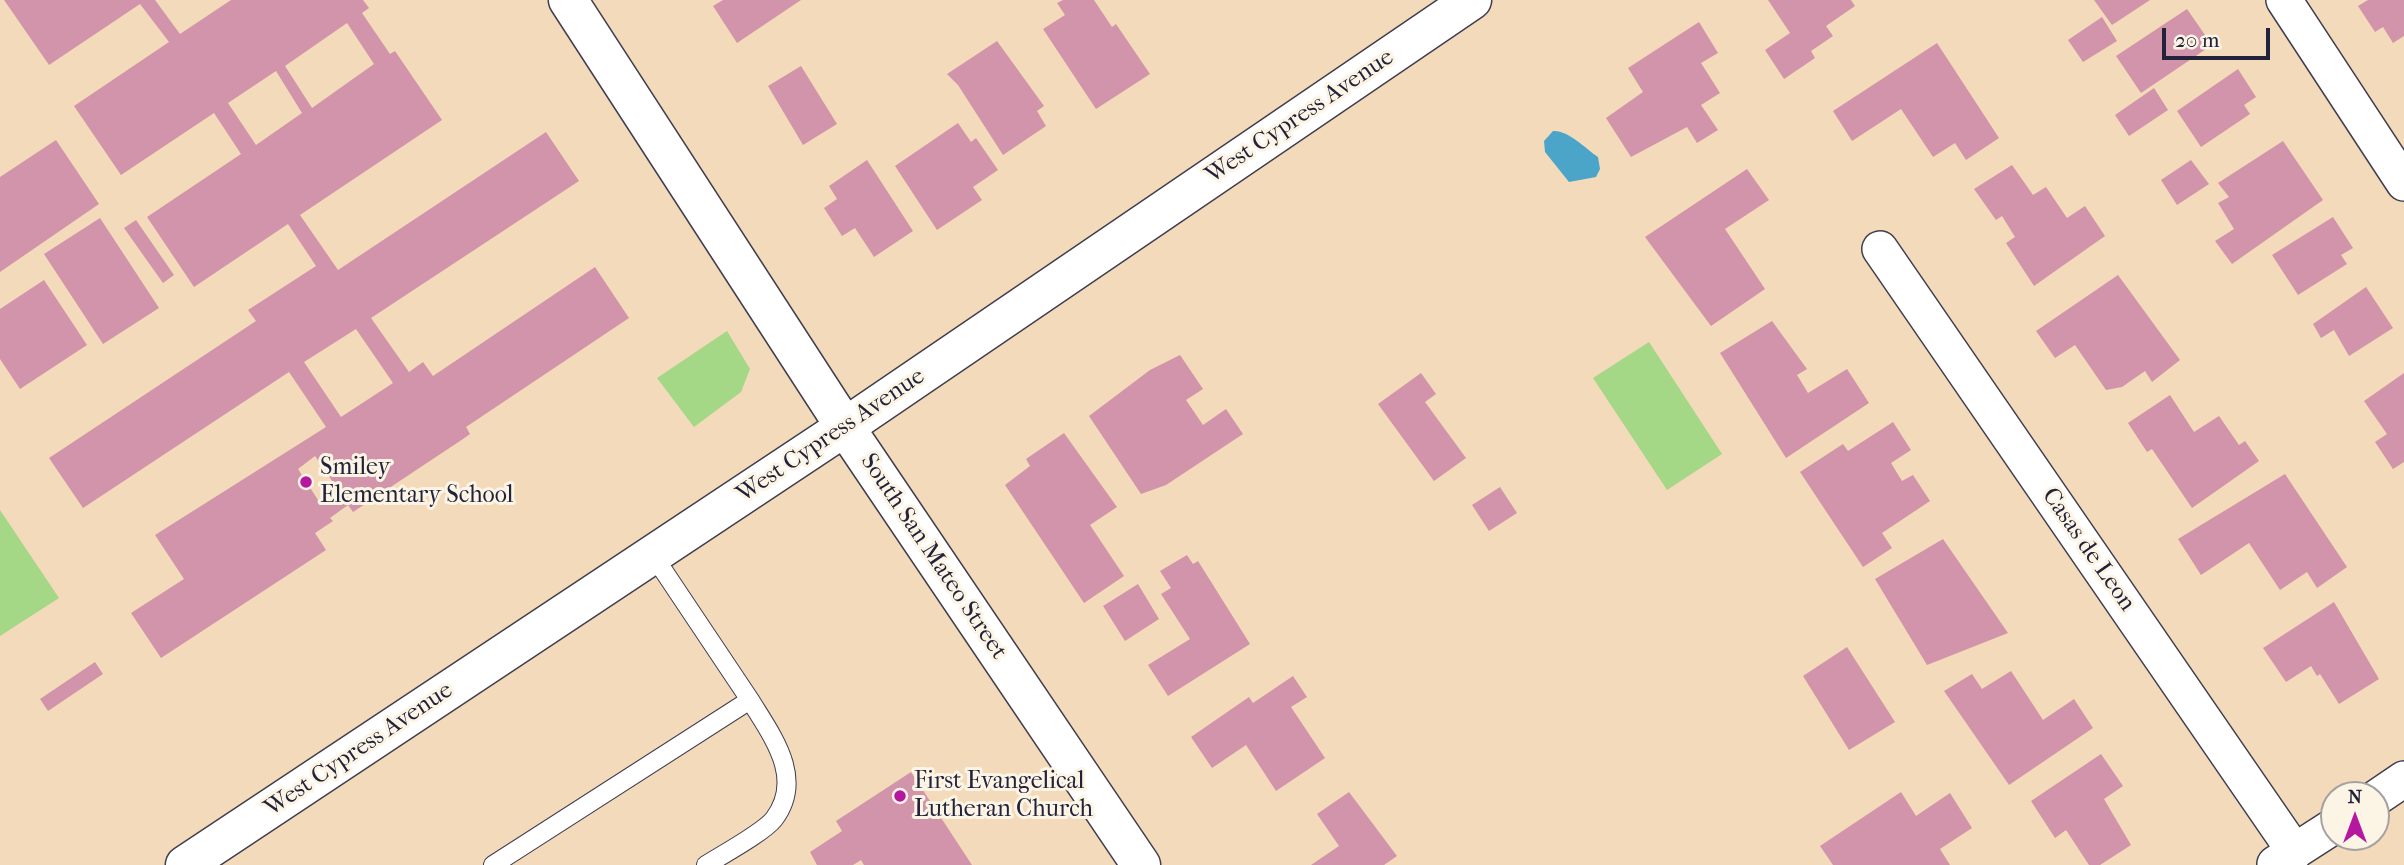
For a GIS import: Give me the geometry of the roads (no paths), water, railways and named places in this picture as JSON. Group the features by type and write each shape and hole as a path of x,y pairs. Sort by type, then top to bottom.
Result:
{"main road":[{"name":"South San Mateo Street","path":"568,0 845,427 1141,865"},
{"name":"West Cypress Avenue","path":"185,865 845,427 1472,0"}],"street":[{"path":"2284,0 2404,183"},
{"name":"Casas de Leon","path":"1880,249 2285,858"},
{"path":"2285,858 2320,835"}],"lane":[{"path":"653,555 750,701 780,750 786,769 787,793 773,820 706,865"},
{"path":"493,865 750,701"}],"water":[{"path":"1553,131 1570,136 1598,157 1600,169 1596,177 1569,182 1545,152 1544,141"}],"place":[{"name":"Smiley Elementary School","path":"306,482"},
{"name":"First Evangelical Lutheran Church","path":"900,796"}]}
